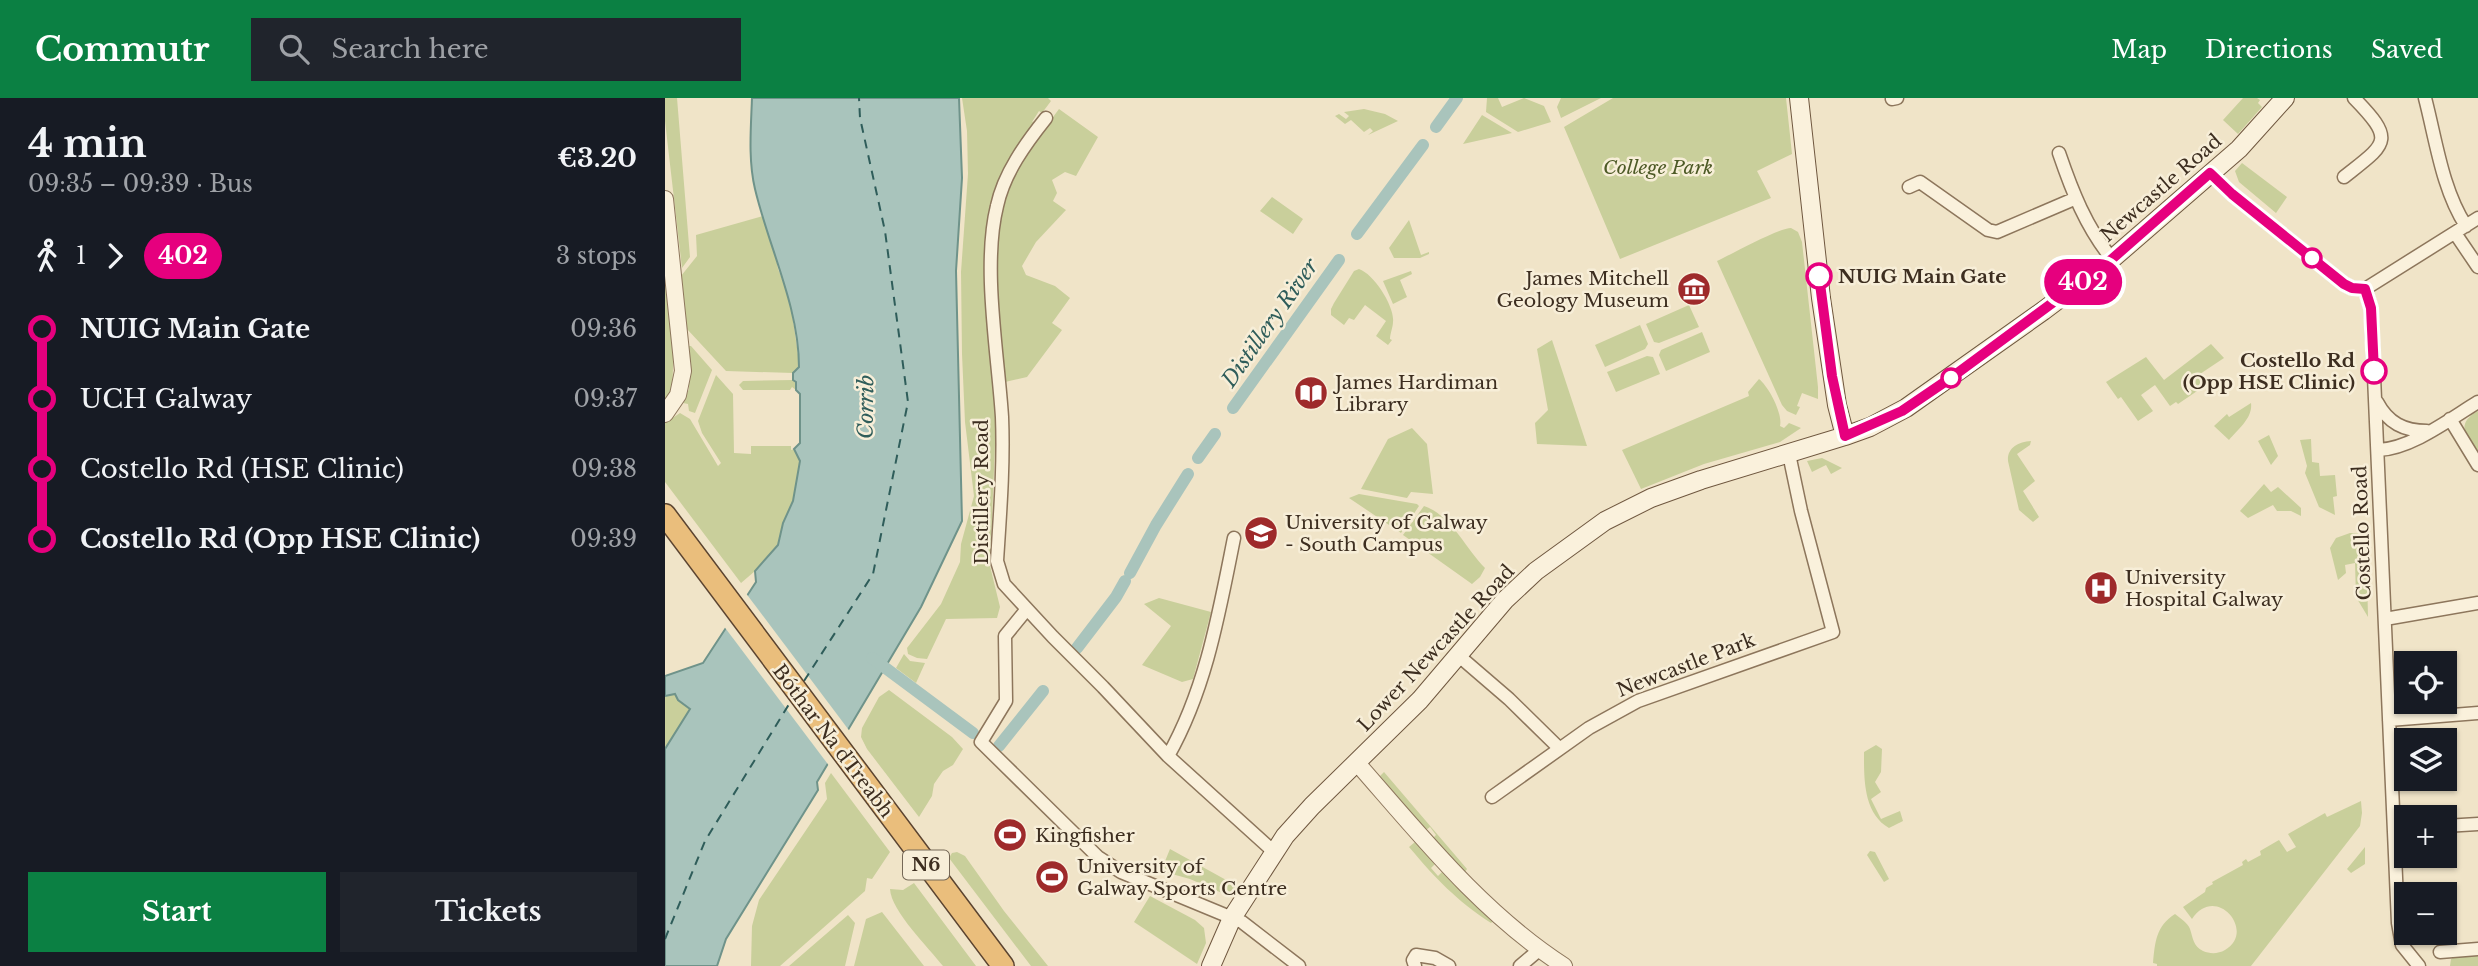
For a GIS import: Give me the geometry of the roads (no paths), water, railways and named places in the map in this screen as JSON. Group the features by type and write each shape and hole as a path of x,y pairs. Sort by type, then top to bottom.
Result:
{"highway":[{"name":"Bóthar Na dTreabh","path":"665,514 1003,966"}],"main road":[{"path":"1799,98 1821,298 1832,376 1845,436"},
{"name":"Newcastle Road","path":"1845,436 1906,408 2112,259 2239,149 2285,98"},
{"name":"Lower Newcastle Road","path":"1211,966 1232,918 1273,852 1312,806 1415,706 1521,584 1558,554 1630,507 1676,488 1845,436"}],"street":[{"path":"2344,177 2372,155 2378,148 2381,137 2377,121 2354,98"},
{"path":"2425,98 2448,189 2461,229 2478,267"},
{"name":"Distillery Road","path":"1046,118 1007,177 997,205 991,245 1002,421 998,569 1004,584 1168,756 1273,852"},
{"path":"2059,153 2074,199 2112,259"},
{"path":"2210,173 2232,194 2352,288 2365,289 2478,218"},
{"path":"1909,187 1920,182 1988,230 1997,232 2074,199"},
{"path":"665,199 683,371 678,395 665,414"},
{"name":"Costello Road","path":"2365,289 2371,308 2389,720 2398,805"},
{"path":"2376,399 2390,421 2403,428 2428,431"},
{"path":"2378,450 2397,448 2478,401"},
{"path":"2450,419 2478,465"},
{"name":"Newcastle Park","path":"1492,797 1588,728 1639,701 1702,676 1833,632 1789,454"},
{"path":"1168,756 1179,738 1199,689 1234,538"},
{"path":"2385,619 2478,603"},
{"path":"1027,609 1005,636 1006,701 981,742 1098,858 1121,872 1232,918 1262,936 1300,966"},
{"path":"1459,656 1517,706 1559,748"},
{"path":"2389,720 2478,713"},
{"path":"1357,763 1447,867 1539,950 1564,966"},
{"path":"2457,825 2478,824"},
{"name":"Costello Road","path":"2400,868 2400,939 2419,966"},
{"path":"2439,952 2478,949"},
{"path":"1520,966 1539,950"},
{"path":"1415,966 1413,960 1416,955 1423,954 1450,966"}],"water":[{"name":"Corrib","path":"752,98 959,98 962,178 956,271 962,521 921,607 817,782 818,790 726,939 717,966 665,966 665,749 690,709 678,700 675,694 665,696 665,676 703,663 756,582 755,571 778,545 783,523 793,501 800,461 794,449 800,443 800,394 793,380 793,373 799,367 798,345 789,300 753,178"}],"waterway":[{"name":"Distillery River","path":"1436,127 1457,98"},
{"name":"Distillery River","path":"1357,234 1423,145"},
{"name":"Distillery River","path":"1233,408 1339,260"},
{"name":"Distillery River","path":"1198,458 1215,434"},
{"name":"Distillery River","path":"1130,573 1188,474"},
{"name":"Distillery River","path":"1077,648 1125,581"},
{"name":"Distillery River","path":"872,658 973,733"},
{"name":"Distillery River","path":"999,746 1043,691"}],"place":[{"name":"NUIG Main Gate","path":"1819,276"},
{"name":"James Mitchell Geology Museum","path":"1694,289"},
{"name":"Costello Rd (Opp HSE Clinic)","path":"2374,371"},
{"name":"James Hardiman Library","path":"1311,393"},
{"name":"University of Galway - South Campus","path":"1261,533"},
{"name":"University Hospital Galway","path":"2101,588"},
{"name":"Kingfisher","path":"1010,835"},
{"name":"University of Galway Sports Centre","path":"1052,877"}],"park label":[{"name":"College Park","path":"1658,167"}]}
